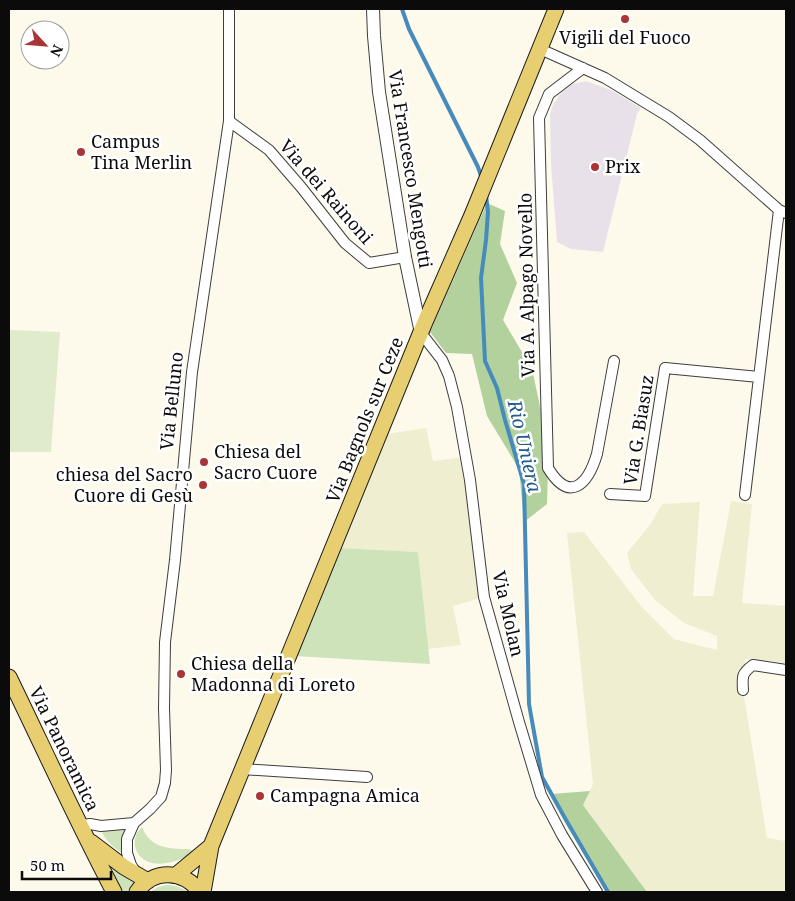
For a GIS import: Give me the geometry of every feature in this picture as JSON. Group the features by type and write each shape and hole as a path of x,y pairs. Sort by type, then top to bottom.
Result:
{"main road":[{"name":"Via Bagnols sur Ceze","path":"202,892 211,846 556,9"},
{"name":"Via Panoramica","path":"9,677 114,892"},
{"name":"Via Panoramica","path":"83,831 112,859 142,878"},
{"name":"Via Bagnols sur Ceze","path":"176,875 211,846"},
{"path":"136,892 142,878 166,875 176,875 187,879 202,892"}],"street":[{"name":"Via Belluno","path":"134,823 161,796 166,770 164,708 166,642 192,372 230,121 229,9"},
{"name":"Via Francesco Mengotti","path":"373,9 379,92 405,257 421,333"},
{"path":"540,49 605,78 669,117 700,140 782,212 745,495"},
{"name":"Via A. Alpago Novello","path":"583,68 549,94 539,118 548,468 553,477 569,488 576,488 593,466 597,454 614,361"},
{"name":"Via dei Rainoni","path":"230,121 269,150 301,186 345,243 369,264 405,257"},
{"name":"Via Molan","path":"421,333 442,360 449,376 455,399 470,480 484,597 541,795 562,835 597,892"},
{"name":"Via G. Biasuz","path":"610,494 645,496 665,368 759,377"},
{"path":"743,690 742,679 744,672 753,665 786,670"},
{"path":"242,769 367,776"},
{"path":"83,831 90,824 101,826 134,823 127,839 127,853 131,865 142,878"}],"shaded area":[{"path":"586,81 611,90 641,108 637,114 603,252 571,249 557,242 551,164 550,114 553,105 561,93 572,84"}],"green space":[{"path":"487,203 505,211 500,244 517,283 503,320 532,369 547,439 547,504 524,522 519,469 487,416 472,354 446,353 430,332"},
{"path":"9,330 60,332 51,452 9,452"},
{"path":"426,428 433,461 466,457 484,597 453,606 461,645 428,649 418,552 340,548 387,434"},
{"path":"731,501 752,504 742,603 786,606 786,663 745,659 743,690 767,838 786,841 786,892 647,892 583,805 593,784 567,533 584,532 641,606 674,639 717,650 717,636 684,623 655,600 631,569 627,553 650,525 662,504 700,502 693,596 713,596"},
{"path":"340,548 418,552 430,664 295,656"},
{"path":"590,791 583,805 647,892 609,892 551,794"},
{"path":"129,826 127,856 108,841 102,830"},
{"path":"142,827 150,839 161,846 174,849 189,849 193,852 185,858 168,863 157,864 146,861 137,853 135,848 136,837"},
{"path":"103,854 136,879 128,892 122,892"},
{"path":"166,885 172,885 188,892 150,892"}],"waterway":[{"name":"Rio Uniera","path":"402,9 409,29 478,167 482,179"},
{"name":"Rio Uniera","path":"486,195 488,212 481,278 485,361 497,388 524,484 529,704 542,777 608,892"}],"place":[{"name":"Vigili del Fuoco","path":"625,19"},
{"name":"Campus Tina Merlin","path":"81,152"},
{"name":"Prix","path":"595,167"},
{"name":"Chiesa del Sacro Cuore","path":"204,462"},
{"name":"chiesa del Sacro Cuore di Gesù","path":"203,485"},
{"name":"Chiesa della Madonna di Loreto","path":"181,674"},
{"name":"Campagna Amica","path":"260,796"}]}
